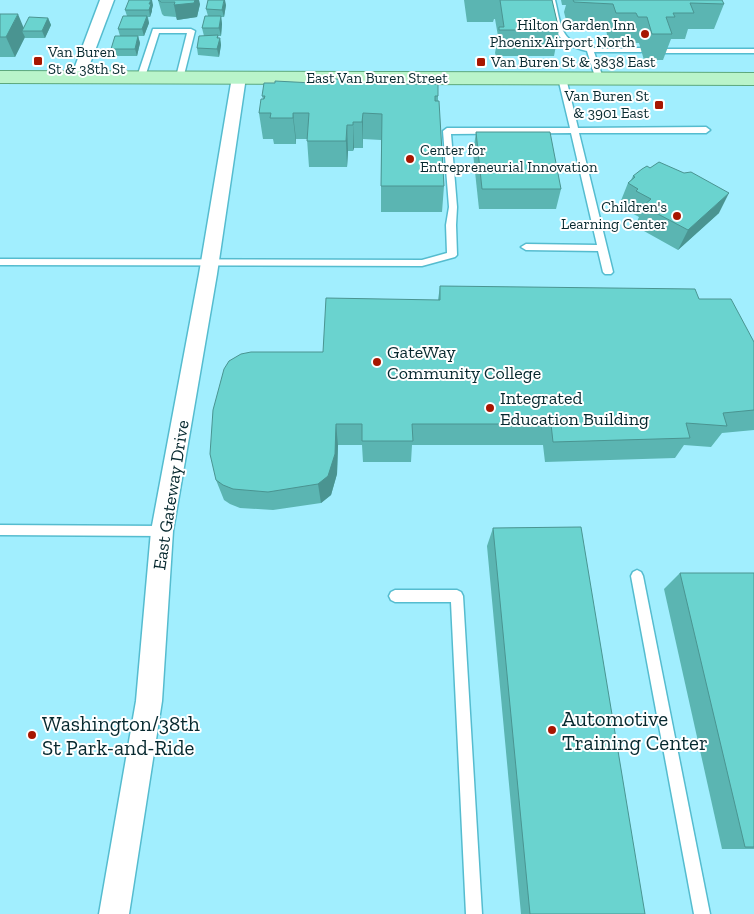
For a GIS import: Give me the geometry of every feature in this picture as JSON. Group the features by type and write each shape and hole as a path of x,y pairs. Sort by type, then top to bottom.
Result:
{"main road":[{"name":"East Van Buren Street","path":"0,77 754,79"}],"street":[{"path":"78,77 107,0"},
{"name":"East Gateway Drive","path":"114,914 149,701 162,531 210,262 239,78"}],"lane":[{"path":"552,0 562,35 570,44 590,50 641,50"},
{"path":"141,77 156,31 191,31 180,77"},
{"path":"590,50 598,78"},
{"path":"660,50 754,51"},
{"path":"562,78 608,272"},
{"path":"0,262 422,263 452,255 453,207 447,131 706,130"},
{"path":"526,247 602,248"},
{"path":"0,530 162,531"},
{"path":"636,576 702,914"},
{"path":"395,596 457,596 474,914"}],"building":[{"path":"129,0 151,0 149,10 125,10"},
{"path":"158,0 195,0 194,3 174,5 175,2 161,2"},
{"path":"208,0 224,0 222,10 206,9"},
{"path":"500,0 552,0 559,30 499,30 499,27 504,27"},
{"path":"573,0 722,0 724,4 690,3 694,13 673,13 675,17 666,17 672,34 652,34 647,17 638,17 636,13 616,13 613,4 574,2"},
{"path":"0,14 18,14 6,37 0,37"},
{"path":"123,16 147,16 142,29 118,29"},
{"path":"205,16 221,16 219,28 202,28"},
{"path":"29,17 48,18 42,31 22,31"},
{"path":"218,35 217,38 220,38 217,49 197,48 199,36"},
{"path":"115,36 138,36 135,49 111,49"},
{"path":"324,79 354,79 354,84 403,81 403,84 438,84 438,96 435,96 435,101 439,101 444,186 381,186 382,114 363,113 362,122 353,122 353,125 347,125 346,141 307,141 309,113 293,113 293,118 270,118 271,113 259,113 261,99 264,99 265,96 262,96 264,83 275,83 275,81 313,83 314,81 324,81"},
{"path":"476,132 550,132 561,189 482,189"},
{"path":"659,162 684,173 691,172 729,193 688,230 643,206 651,199 636,191 638,189 628,183 642,169 647,166 650,168"},
{"name":"Integrated Education Building","path":"440,286 695,289 699,299 731,299 754,342 754,410 723,413 727,426 686,423 690,438 553,442 551,424 412,424 413,441 362,441 362,424 336,424 335,454 328,476 318,484 268,492 233,489 216,480 210,454 213,410 224,369 229,361 241,354 251,352 323,352 326,298 440,300"},
{"name":"Automotive Training Center","path":"581,527 645,914 530,914 493,528"},
{"path":"680,573 754,573 754,847 745,847"}],"place":[{"name":"Hilton Garden Inn Phoenix Airport North","path":"645,34"},
{"name":"Van Buren St & 38th St","path":"38,61"},
{"name":"Van Buren St & 3838 East","path":"481,62"},
{"name":"Van Buren St & 3901 East","path":"659,105"},
{"name":"Center for Entrepreneurial Innovation","path":"410,159"},
{"name":"Children's Learning Center","path":"677,216"},
{"name":"GateWay Community College","path":"377,362"},
{"name":"Integrated Education Building","path":"490,408"},
{"name":"Automotive Training Center","path":"552,730"},
{"name":"Washington/38th St Park-and-Ride","path":"32,735"}]}
